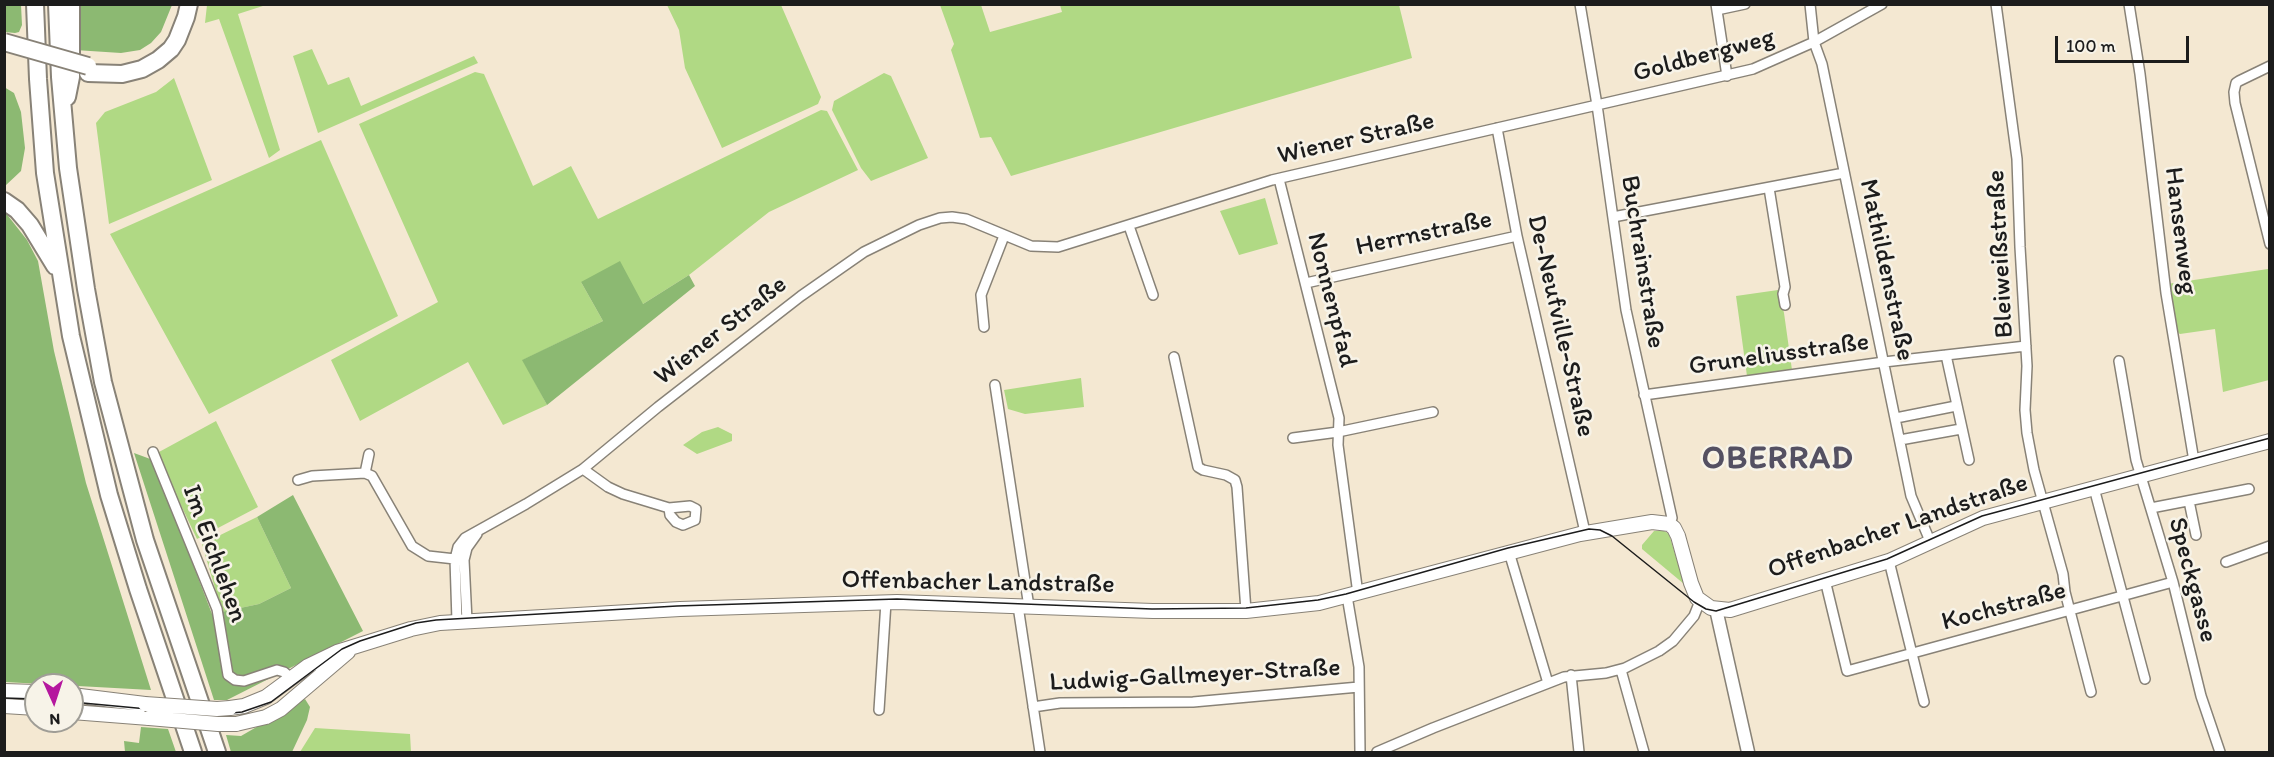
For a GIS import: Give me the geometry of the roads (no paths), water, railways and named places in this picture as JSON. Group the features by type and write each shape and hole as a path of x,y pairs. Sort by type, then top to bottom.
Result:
{"highway":[{"path":"35,4 45,173 60,274 83,388 109,495 193,753"},
{"path":"57,4 68,168 84,278 103,382 145,540 217,753"},
{"path":"63,116 71,77 71,4"},
{"path":"4,42 88,70 116,69 137,65 151,59 168,44 183,4"},
{"path":"4,49 88,70 122,74 142,69 171,49 177,40 189,4"},
{"path":"4,201 17,210 30,225 60,274"}],"main road":[{"name":"Offenbacher Landstraße","path":"1716,609 1735,608 1889,561 1983,518 2270,441"},
{"name":"Offenbacher Landstraße","path":"84,696 144,704 217,709 244,706 266,697 308,666 355,647 411,629 462,621 677,609 886,602 1153,611 1246,611 1319,603 1590,531 1652,522 1669,524"},
{"path":"1669,524 1678,536 1691,583 1700,601 1716,609"},
{"name":"Offenbacher Landstraße","path":"84,713 236,724 266,717 281,709 355,647"},
{"path":"4,691 24,692"},
{"path":"4,706 24,707"}],"street":[{"name":"Buchrainstraße","path":"1580,4 1626,310 1672,518 1669,524"},
{"path":"1726,76 1716,7 1745,4"},
{"name":"Mathildenstraße","path":"1810,4 1814,42 1822,64 1911,496 1930,541"},
{"name":"Goldbergweg","path":"1597,105 1762,67 1814,42 1882,4"},
{"name":"Bleiweißstraße","path":"1996,4 2017,159 2026,346 2027,433 2091,692"},
{"name":"Hansenweg","path":"2129,4 2140,74 2166,293 2194,461"},
{"path":"2270,66 2239,81 2234,88 2234,97 2270,244"},
{"name":"Wiener Straße","path":"462,621 460,559 480,529 536,499 583,468 801,296 864,252 919,225 940,218 966,219 1031,246 1058,247 1279,179 1597,105"},
{"name":"De-Neufville-Straße","path":"1497,128 1517,236 1590,531"},
{"path":"1613,218 1844,173"},
{"name":"Nonnenpfad","path":"1279,179 1339,418 1338,445 1359,687 1360,753"},
{"path":"1769,188 1785,287 1783,294 1785,305"},
{"path":"1128,226 1153,295"},
{"path":"984,327 981,295 1004,236"},
{"name":"Herrnstraße","path":"1306,283 1517,236"},
{"name":"Gruneliusstraße","path":"1644,395 1884,362 2026,346"},
{"path":"1946,355 1969,460"},
{"path":"1174,357 1198,467 1203,471 1226,475 1235,480 1237,487 1246,611"},
{"name":"Speckgasse","path":"2119,360 2132,444 2140,476 2173,582 2202,696 2220,753"},
{"path":"995,385 1024,606 1033,706 1040,753"},
{"path":"1896,418 1956,406"},
{"path":"1293,438 1338,432 1433,412"},
{"path":"1900,440 1961,429"},
{"name":"Im Eichlehen","path":"153,452 217,609 228,675 235,680 244,681 277,670 291,678"},
{"path":"365,473 369,454"},
{"path":"583,468 614,491 669,508"},
{"path":"298,480 312,476 365,473 372,476 412,546 428,556 460,559"},
{"path":"2094,488 2145,680"},
{"path":"2151,508 2249,489"},
{"path":"2189,501 2196,535"},
{"path":"2226,562 2270,546"},
{"path":"1509,552 1548,683"},
{"path":"1889,561 1924,702"},
{"name":"Kochstraße","path":"1825,580 1847,670 2173,582"},
{"path":"1377,753 1443,724 1571,675 1593,675 1621,670 1659,651 1673,641 1694,616 1700,601"},
{"path":"879,710 886,602"},
{"path":"1716,609 1748,753"},
{"path":"1621,670 1644,753"},
{"path":"1571,675 1579,753"},
{"name":"Ludwig-Gallmeyer-Straße","path":"1033,706 1060,703 1192,702 1359,687"}],"tram line":[{"path":"84,703 212,715 242,712 271,702 342,649 416,623 436,620 677,606 897,599 1152,609 1246,608 1318,600 1346,594 1508,548 1589,529 1600,530 1612,536 1694,602 1706,609 1716,611 1887,559 1982,516 2270,438"},
{"path":"4,698 24,699"}],"district":[{"name":"OBERRAD","path":"1778,460"}]}
